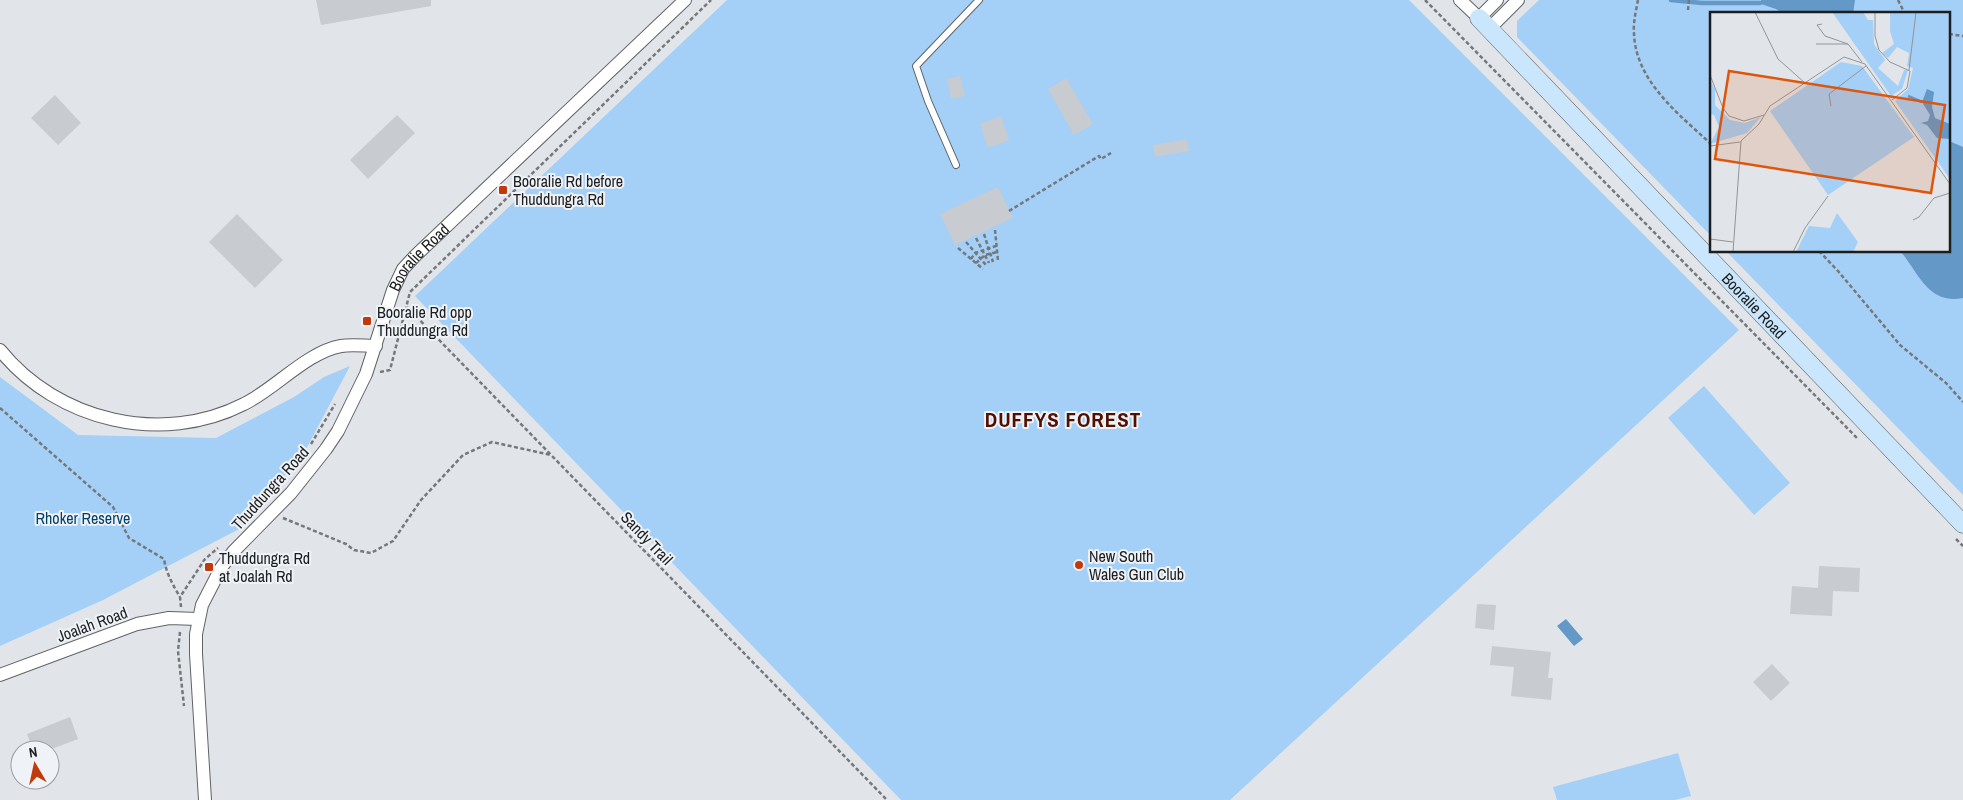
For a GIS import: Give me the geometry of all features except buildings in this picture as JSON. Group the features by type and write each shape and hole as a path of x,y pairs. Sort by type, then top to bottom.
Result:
{"street":[{"name":"Booralie Road","path":"376,346 393,290 403,270 415,256 685,0"},
{"name":"Booralie Road","path":"1460,0 1484,23 1960,531"},
{"path":"1484,23 1497,0"},
{"path":"1484,23 1518,0"},
{"path":"0,350 14,368 60,401 99,416 122,422 149,425 198,421 225,413 259,396 323,352 343,346 376,346"},
{"name":"Thuddungra Road","path":"205,800 196,654 198,619 210,587 233,552 273,514 326,449 358,393 376,346"},
{"name":"Joalah Road","path":"0,675 137,624 182,618 198,619"}],"lane":[{"path":"956,165 928,101 916,66 979,0"}],"path":[{"path":"366,374 390,370 410,292 710,0"},
{"path":"1425,0 1858,440"},
{"path":"1688,10 1689,0"},
{"path":"1898,0 1904,12"},
{"path":"1638,1 1634,33 1642,68 1667,101 1710,143"},
{"path":"1950,34 1963,36"},
{"path":"1009,211 1099,156 1101,160 1111,153"},
{"path":"995,230 998,261"},
{"path":"984,234 993,262"},
{"path":"966,242 987,264 985,255 976,238"},
{"path":"971,259 975,253 988,247 996,246"},
{"path":"958,248 983,269"},
{"path":"976,263 985,255 997,252"},
{"path":"1820,252 1900,345 1946,383 1963,402"},
{"name":"Sandy Trail","path":"393,290 407,307 887,800"},
{"path":"307,451 336,402"},
{"path":"0,408 113,507 129,538 164,559 172,582 180,596 182,618 178,651 185,715"},
{"path":"273,514 346,544 354,550 371,553 393,542 421,500 463,455 492,442 551,455"},
{"path":"1960,531 1963,546"},
{"path":"180,596 206,559 219,547"}],"green space":[{"name":"New South Wales Gun Club","path":"727,0 1409,0 1739,330 1230,800 901,800 415,296"},
{"path":"1539,0 1963,0 1963,495 1727,252 1950,252 1950,12 1710,12 1710,235 1517,37 1517,21"},
{"name":"Rhoker Reserve","path":"350,366 304,453 241,528 103,600 0,646 0,377 78,435 216,438 294,397 324,377"},
{"path":"1704,386 1790,483 1754,515 1668,418"},
{"path":"1678,753 1691,796 1675,800 1557,800 1553,787"}],"shaded area":[{"path":"1761,0 1855,0 1853,12 1781,12 1761,4"},
{"path":"1950,141 1963,147 1963,298 1946,298 1933,292 1922,281 1901,252 1950,252"},
{"path":"1566,619 1583,639 1574,646 1557,626"}],"waterway":[{"path":"1671,0 1702,3 1760,3"}],"place":[{"name":"Booralie Rd before Thuddungra Rd","path":"503,190"},
{"name":"Booralie Rd opp Thuddungra Rd","path":"367,321"},
{"name":"New South Wales Gun Club","path":"1079,565"},
{"name":"Thuddungra Rd at Joalah Rd","path":"209,567"}],"district":[{"name":"DUFFYS FOREST","path":"1063,419"}]}
